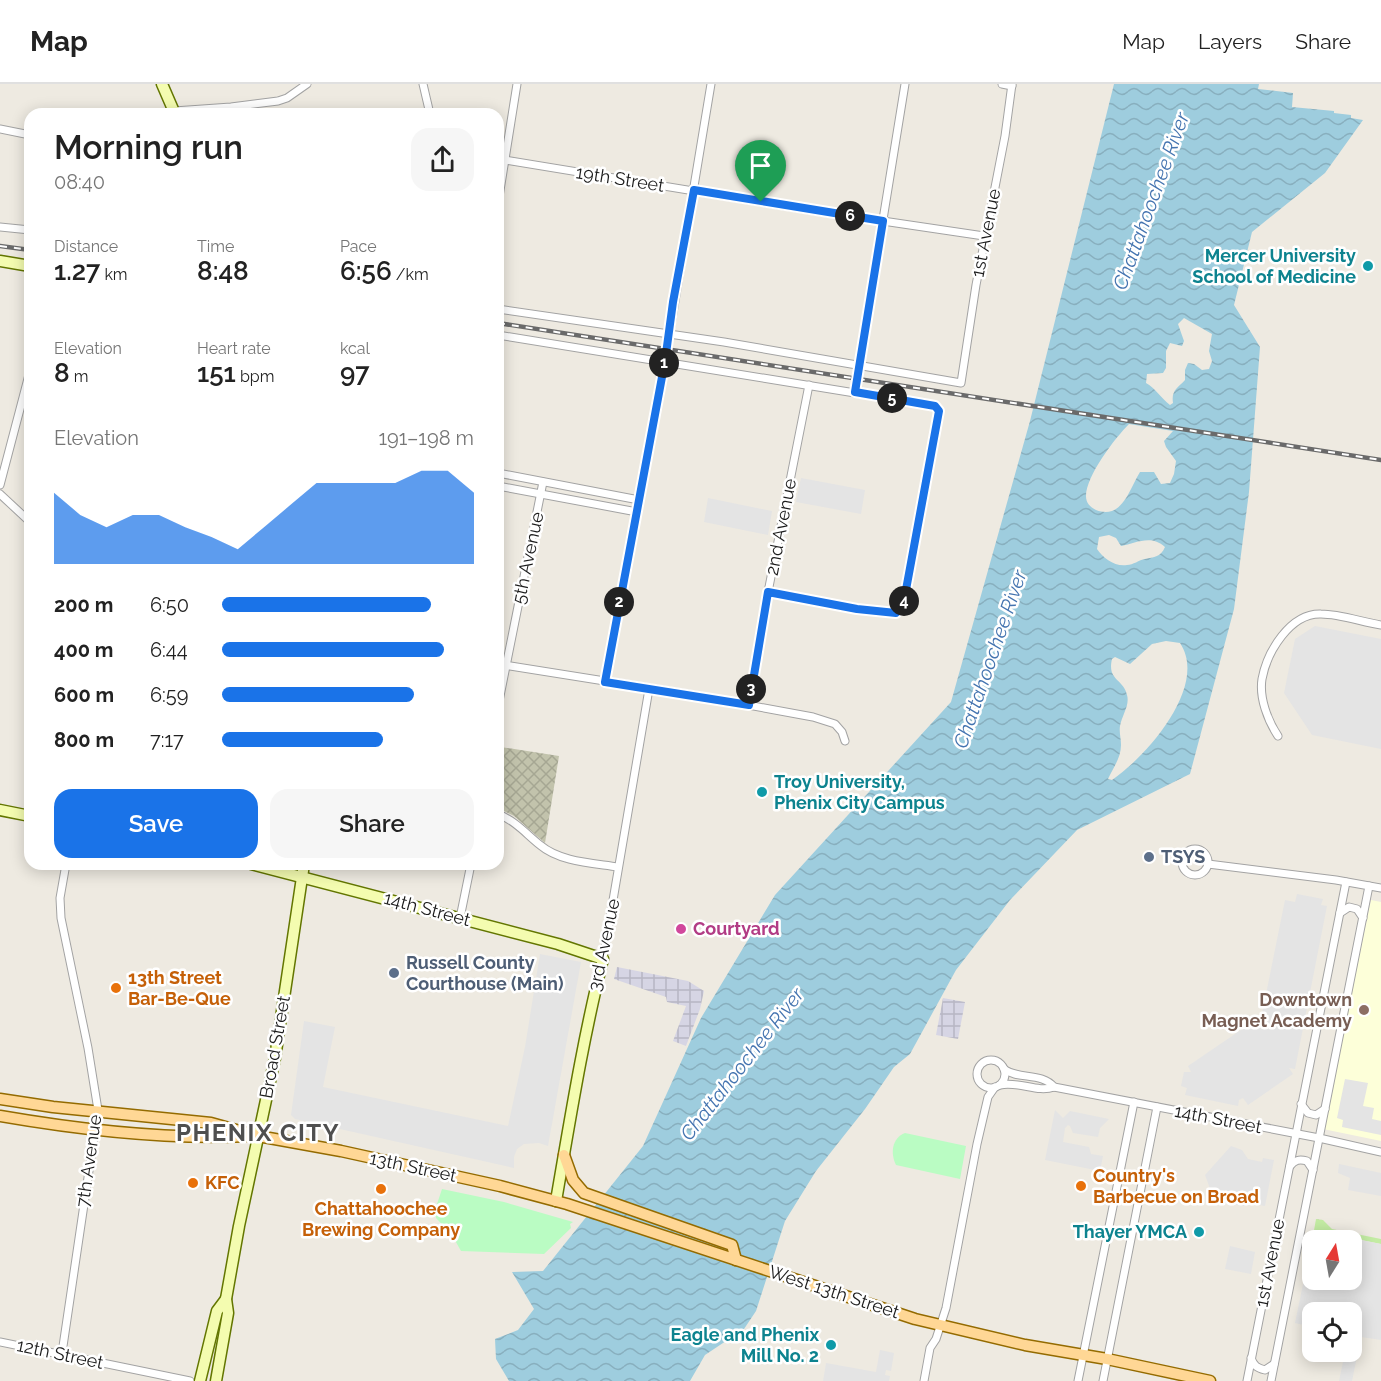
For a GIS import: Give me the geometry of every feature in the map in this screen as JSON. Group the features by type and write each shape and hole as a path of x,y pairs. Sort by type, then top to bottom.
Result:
{"main road":[{"name":"13th Street","path":"0,1099 52,1107 211,1123 258,1136 433,1170 562,1202"},
{"name":"13th Street","path":"0,1116 95,1129 201,1138 258,1136"},
{"path":"564,1155 573,1180 584,1193 732,1245 736,1260"},
{"name":"West 13th Street","path":"562,1202 915,1319 1025,1345 1107,1359"},
{"path":"1107,1359 1210,1381"}],"street":[{"path":"162,84 173,108"},
{"path":"222,108 278,101 287,98 307,84"},
{"path":"423,84 429,108"},
{"path":"504,166 517,84"},
{"path":"605,682 670,333 673,302 711,84"},
{"path":"855,392 904,84"},
{"path":"1002,84 1012,85"},
{"name":"1st Avenue","path":"860,364 961,383 984,236 1005,136 1012,85"},
{"path":"0,129 24,134"},
{"name":"19th Street","path":"505,160 984,236"},
{"path":"0,227 24,229"},
{"path":"0,261 24,265"},
{"path":"504,310 670,333 860,364"},
{"path":"504,336 935,406 939,411 903,606 896,613 857,609 768,592"},
{"name":"2nd Avenue","path":"749,705 768,592 809,385"},
{"path":"0,485 24,394"},
{"path":"504,474 639,500"},
{"name":"5th Avenue","path":"504,655 543,482"},
{"path":"504,487 637,512"},
{"path":"0,494 24,516"},
{"path":"1278,736 1266,718 1262,680 1271,652 1286,632 1301,619 1320,614 1381,625"},
{"path":"504,664 813,717 835,724 842,732 845,741"},
{"name":"3rd Avenue","path":"562,1202 564,1155 592,1002 603,959 649,689"},
{"path":"0,810 24,815"},
{"path":"504,817 519,825 542,847 550,851 576,860 618,867"},
{"path":"1208,864 1381,888"},
{"name":"7th Avenue","path":"62,1353 98,1110 88,1048 61,918 60,898 65,870"},
{"name":"14th Street","path":"276,870 558,944 603,959"},
{"name":"Broad Street","path":"216,1381 228,1314 226,1299 275,1058 303,870"},
{"path":"460,918 470,870"},
{"name":"1st Avenue","path":"1247,1381 1346,882"},
{"name":"1st Avenue","path":"1271,1381 1370,886"},
{"path":"1339,914 1349,907 1357,909 1363,918"},
{"name":"14th Street","path":"1054,1087 1044,1079 1011,1073 997,1062 988,1061 978,1069 978,1076 983,1085 991,1088 1014,1083 1043,1089 1054,1087 1381,1152"},
{"path":"924,1381 930,1348 936,1339 946,1308 988,1097 1005,1078 1004,1068"},
{"path":"983,1085 988,1097"},
{"path":"1078,1381 1134,1102"},
{"path":"1301,1104 1308,1113 1316,1115 1325,1109"},
{"path":"1102,1381 1157,1107"},
{"path":"1289,1167 1294,1161 1300,1159 1307,1161 1313,1170"},
{"name":"Broad Street","path":"200,1381 217,1311 226,1299"},
{"name":"12th Street","path":"0,1342 190,1381"},
{"path":"1251,1358 1253,1365 1264,1370 1270,1368 1274,1363"}],"shaded area":[{"path":"801,478 865,490 861,514 796,502"},
{"path":"708,498 772,511 768,535 704,522"},
{"path":"1315,626 1381,639 1381,749 1312,735 1284,693 1295,639"},
{"path":"504,747 559,756 545,843 514,816 504,811"},
{"path":"1297,894 1323,899 1321,905 1327,906 1295,1069 1289,1068 1293,1074 1248,1105 1243,1098 1239,1100 1238,1106 1185,1095 1187,1088 1181,1086 1184,1072 1191,1072 1188,1066 1260,1017 1264,1023 1267,1021 1269,1015 1262,1014 1285,900 1295,902"},
{"name":"Downtown Magnet Academy","path":"1371,900 1381,902 1381,1141 1323,1129"},
{"path":"540,954 581,962 548,1146 539,1143 524,1144 517,1149 514,1168 295,1119 291,1115 304,1021 335,1027 323,1087 508,1126 525,1047"},
{"path":"617,967 688,981 704,991 686,1046 673,1041 686,1006 667,1002 666,997 614,979"},
{"path":"943,998 965,1002 958,1039 936,1035"},
{"path":"1345,1079 1368,1083 1363,1106 1374,1108 1372,1119 1381,1121 1381,1135 1342,1127 1343,1120 1337,1118"},
{"path":"1055,1110 1063,1118 1070,1111 1109,1119 1100,1128 1098,1137 1073,1133 1068,1125 1065,1128 1063,1142 1089,1147 1091,1154 1103,1156 1100,1171 1045,1160"},
{"path":"1231,1146 1242,1150 1248,1159 1262,1162 1263,1158 1274,1160 1265,1206 1253,1204 1254,1200 1246,1198 1244,1206 1222,1202 1212,1194 1205,1175"},
{"path":"1339,1164 1381,1173 1381,1196 1348,1190 1350,1178 1338,1173"},
{"path":"1362,1240 1381,1244 1381,1340 1362,1337 1362,1302 1302,1302 1302,1325 1295,1323 1302,1289 1362,1290"},
{"path":"1230,1246 1255,1252 1251,1274 1225,1269"},
{"path":"880,1350 894,1353 891,1371 886,1370 885,1375 890,1376 889,1381 823,1381 826,1363 876,1372"},
{"path":"1343,1362 1356,1362 1352,1381 1339,1381"}],"green space":[{"path":"905,1133 966,1146 960,1179 896,1165 893,1146 897,1138"},
{"path":"442,1189 504,1202 573,1222 570,1224 571,1228 544,1254 461,1251 452,1235 436,1218 435,1210"},
{"path":"1316,1219 1323,1220 1332,1229 1337,1230 1314,1230"},
{"path":"1362,1235 1381,1239 1381,1244 1362,1240"}],"water":[{"name":"Chattahoochee River","path":"1114,84 1259,84 1258,89 1293,93 1292,107 1334,111 1334,113 1351,115 1351,118 1363,120 1325,173 1252,232 1234,305 1260,347 1249,492 1234,609 1190,774 1077,830 1010,900 956,970 910,1054 894,1067 865,1109 816,1171 785,1221 756,1311 744,1329 705,1355 690,1381 509,1381 496,1359 495,1339 518,1330 534,1309 512,1272 543,1271 643,1146 701,1018 775,895 951,702 1030,421","holes":["1184,318 1212,334 1209,351 1212,361 1209,369 1202,370 1188,363 1185,380 1174,392 1173,403 1170,405 1146,383 1147,374 1163,373 1166,368 1166,351 1170,343 1182,346 1184,341 1178,324","1129,424 1173,431 1164,441 1176,461 1174,474 1170,483 1161,484 1154,472 1140,472 1124,502 1112,511 1096,510 1087,501 1087,488 1102,458","1109,535 1116,538 1121,546 1149,540 1165,547 1157,556 1129,565 1118,565 1106,559 1097,549 1099,537","1166,641 1180,643 1187,660 1186,679 1180,699 1170,719 1141,755 1112,780 1108,779 1120,754 1120,726 1128,699 1125,689 1113,676 1112,659 1115,657 1130,664 1152,644"]}],"railway":[{"path":"0,246 24,249"},
{"path":"504,324 1381,460"}],"place":[{"name":"Mercer University School of Medicine","path":"1368,266"},
{"name":"Troy University, Phenix City Campus","path":"762,792"},
{"name":"TSYS","path":"1149,857"},
{"name":"Courtyard","path":"681,929"},
{"name":"Russell County Courthouse (Main)","path":"394,973"},
{"name":"13th Street Bar-Be-Que","path":"116,988"},
{"name":"Downtown Magnet Academy","path":"1364,1010"},
{"name":"KFC","path":"193,1183"},
{"name":"Country's Barbecue on Broad","path":"1081,1186"},
{"name":"Chattahoochee Brewing Company","path":"381,1189"},
{"name":"Thayer YMCA","path":"1199,1232"},
{"name":"Eagle and Phenix Mill No. 2","path":"831,1345"}],"district":[{"name":"PHENIX CITY","path":"258,1133"}],"route":[{"path":"694,190 761,202 883,221 855,392 935,406 939,411 903,606 896,613 857,609 768,592 749,705 605,682 665,361 673,302 694,190"}]}
